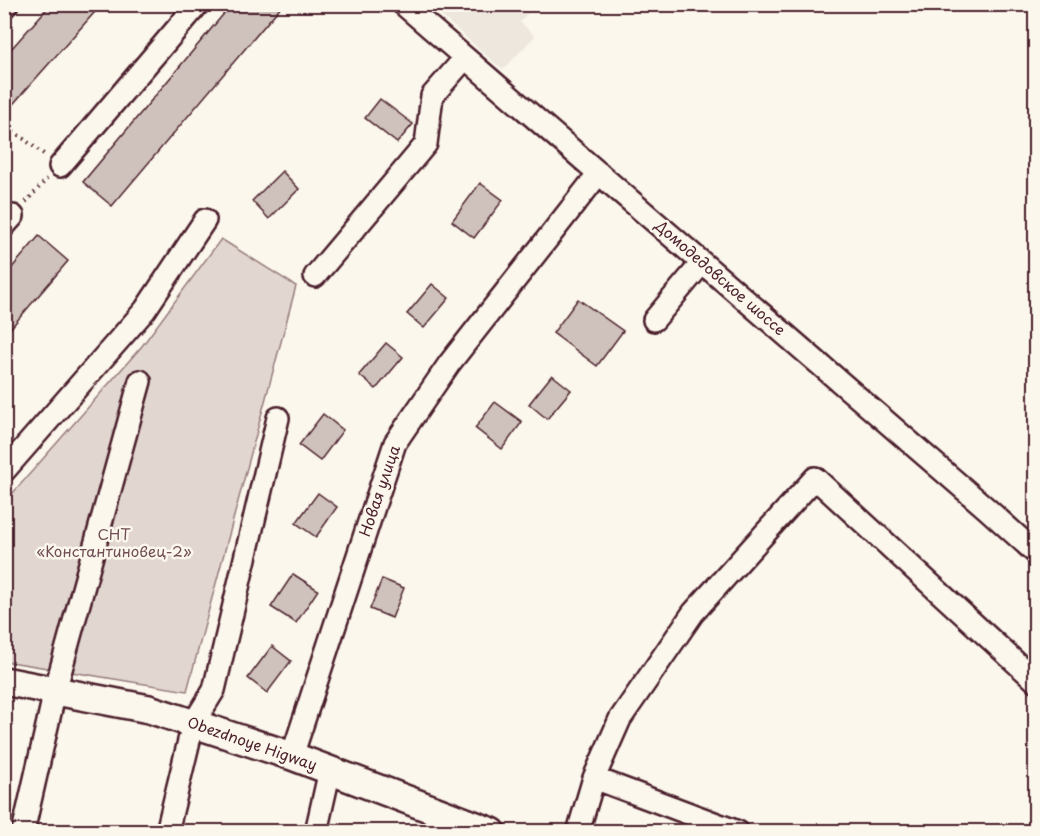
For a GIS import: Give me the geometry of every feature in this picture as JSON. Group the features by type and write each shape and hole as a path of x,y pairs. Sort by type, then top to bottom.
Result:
{"main road":[{"name":"Obezdnoye Higway","path":"4,681 149,709 292,756 477,829"}],"street":[{"path":"60,166 198,4"},
{"name":"Домодедовское шоссе","path":"403,4 1035,553"},
{"path":"315,276 426,144 432,96 465,58"},
{"name":"Новая улица","path":"292,756 395,443 449,364 599,173"},
{"path":"4,471 145,310 204,220"},
{"path":"654,320 702,263"},
{"path":"23,831 55,691 140,381"},
{"path":"167,831 193,724 214,690 278,418"},
{"path":"578,831 594,778 620,719 693,613 816,478 1035,681"},
{"path":"316,831 330,770"},
{"path":"594,778 738,831"}],"path":[{"path":"4,124 60,166 9,221"}],"shaded area":[{"path":"429,5 535,5 520,22 535,36 503,70"}],"green space":[{"name":"СНТ «Константиновец-2»","path":"221,239 296,286 187,691 5,661 5,502 142,346"}],"building":[{"path":"51,4 102,4 6,112 4,111 4,57"},
{"path":"232,4 283,4 112,206 83,182"},
{"path":"380,99 413,124 397,143 365,118"},
{"path":"282,171 299,189 269,219 252,201"},
{"path":"480,183 503,200 474,238 452,221"},
{"path":"39,236 68,261 4,336 4,277"},
{"path":"432,284 449,298 424,328 407,314"},
{"path":"578,299 623,331 597,366 553,333"},
{"path":"386,343 403,357 376,389 359,375"},
{"path":"552,375 571,390 547,419 529,404"},
{"path":"495,402 522,422 502,449 475,428"},
{"path":"323,414 343,430 320,461 299,445"},
{"path":"318,493 337,507 316,537 296,523"},
{"path":"293,574 318,590 296,623 271,607"},
{"path":"382,579 404,588 392,618 370,609"},
{"path":"272,646 291,661 267,693 248,678"}]}
